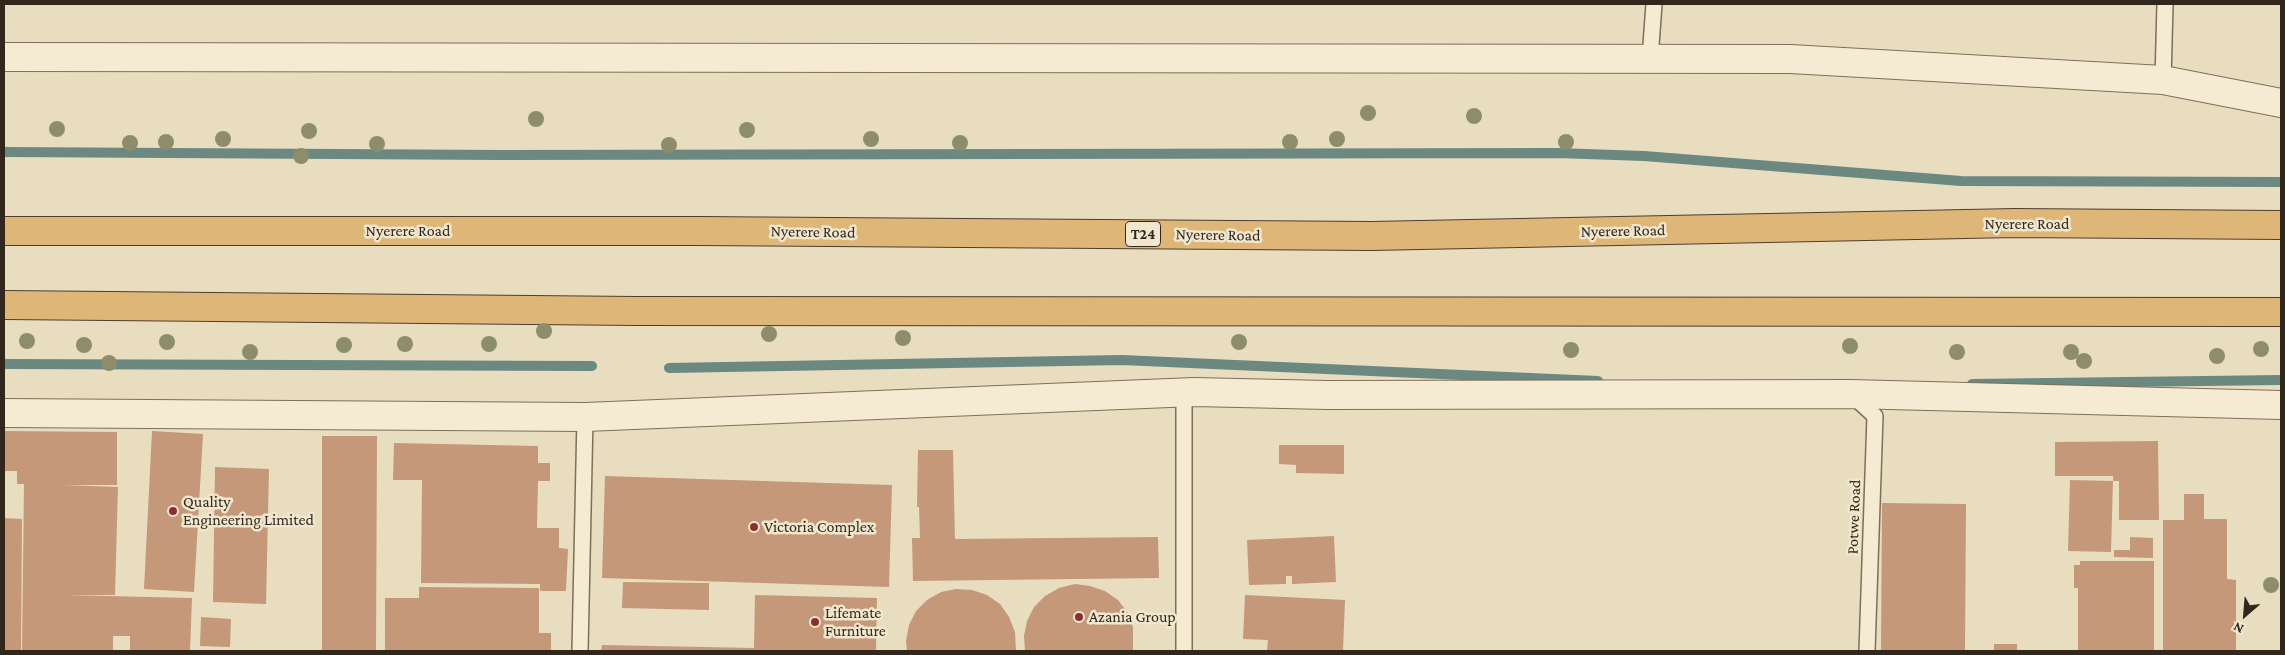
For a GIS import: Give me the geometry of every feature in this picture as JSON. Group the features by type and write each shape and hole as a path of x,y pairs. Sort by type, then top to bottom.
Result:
{"highway":[{"name":"Nyerere Road","path":"4,231 697,230 1371,236 2015,224 2281,225"},
{"path":"4,305 636,311 2275,310"}],"street":[{"path":"4,57 1790,59 2163,80 2281,103"},
{"path":"4,414 585,417 1184,393 1850,394 2281,405"}],"lane":[{"path":"1650,59 1654,4"},
{"path":"2163,80 2165,4"},
{"path":"1184,393 1184,651"},
{"name":"Potwe Road","path":"1850,394 1875,416 1867,651"},
{"path":"580,651 585,417"}],"building":[{"path":"4,431 117,432 117,485 62,485 118,487 115,595 65,595 192,598 190,651 130,651 130,636 113,636 113,651 22,651 24,484 17,484 17,471 4,471"},
{"name":"Quality Engineering Limited","path":"152,431 203,434 194,592 144,589"},
{"path":"322,436 377,436 376,651 322,651"},
{"path":"2158,441 2159,520 2119,520 2119,481 2113,481 2113,476 2055,476 2055,442"},
{"path":"394,443 538,446 538,463 550,463 550,481 538,481 537,528 559,528 559,548 568,549 566,591 540,591 540,584 421,583 422,480 393,480"},
{"path":"1279,445 1344,445 1344,474 1296,473 1296,465 1279,464"},
{"path":"918,450 953,450 955,539 1158,537 1159,578 913,581 912,538 920,538 919,507 917,507"},
{"name":"Quality Engineering Limited","path":"215,467 269,469 266,604 213,602"},
{"path":"605,476 892,485 889,587 602,578"},
{"path":"2070,480 2113,481 2111,552 2068,551"},
{"path":"2184,494 2204,494 2204,519 2227,519 2227,579 2236,580 2236,651 2163,651 2163,520 2184,520"},
{"path":"1882,503 1966,504 1965,651 1881,651"},
{"path":"4,518 22,519 21,651 4,651"},
{"path":"1334,536 1336,582 1292,584 1292,576 1286,576 1286,584 1249,585 1247,540"},
{"path":"2130,537 2153,538 2153,558 2114,557 2114,550 2130,550"},
{"path":"2080,561 2154,561 2154,651 2078,651 2078,588 2074,588 2074,565 2080,565"},
{"path":"623,582 709,583 709,610 622,608"},
{"name":"Azania Group","path":"1075,584 1105,591 1118,600 1128,613 1133,627 1133,651 1025,651 1024,636 1027,621 1034,607 1045,596 1059,588"},
{"path":"419,587 539,588 539,633 551,633 551,651 385,651 385,598 419,598"},
{"path":"956,589 972,590 987,595 1000,604 1009,617 1015,632 1016,651 907,651 906,641 909,625 916,611 927,600 941,592"},
{"name":"Lifemate Furniture","path":"755,595 877,598 876,651 601,651 602,645 754,648"},
{"path":"1245,595 1345,600 1343,651 1267,651 1268,640 1243,639"},
{"path":"201,617 231,619 230,647 200,646"},
{"path":"1994,644 2017,644 2017,651 1994,651"}],"waterway":[{"path":"4,152 501,155 1557,153 1644,156 1961,181 2281,182"},
{"path":"669,368 1122,360 1598,381"},
{"path":"4,364 592,366"},
{"path":"1972,384 2281,380"}],"place":[{"name":"Quality Engineering Limited","path":"173,511"},
{"name":"Victoria Complex","path":"754,527"},
{"name":"Azania Group","path":"1079,617"},
{"name":"Lifemate Furniture","path":"815,622"}]}
